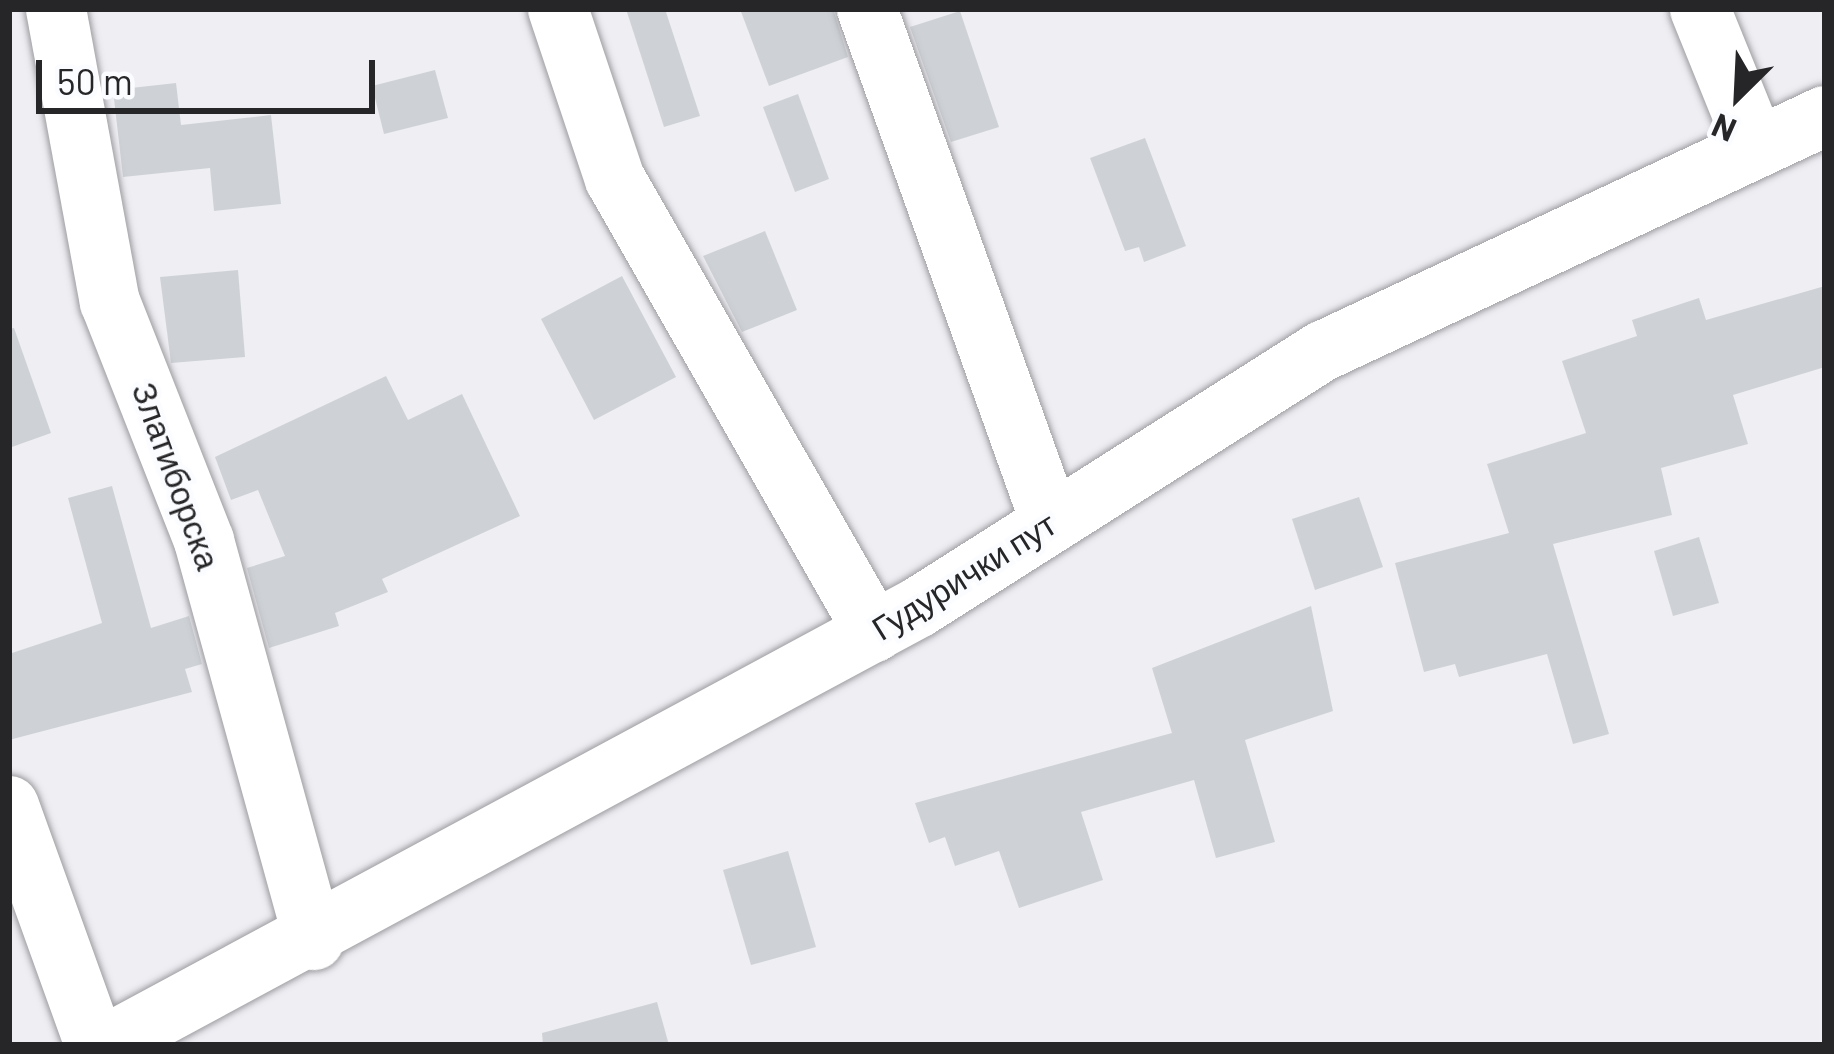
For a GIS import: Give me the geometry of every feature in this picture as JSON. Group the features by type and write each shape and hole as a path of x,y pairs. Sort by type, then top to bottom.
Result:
{"street":[{"name":"Златиборска","path":"56,9 110,302 204,541 314,940"},
{"path":"558,9 615,179 874,632"},
{"path":"867,9 1051,523"},
{"path":"1700,9 1755,145"},
{"name":"Гудурички пут","path":"106,1045 314,940 874,632 1323,351 1825,116"},
{"path":"9,806 95,1045"}],"building":[{"path":"626,9 665,9 700,116 664,127"},
{"path":"740,9 833,9 848,57 769,86"},
{"path":"960,11 999,127 951,142 910,27"},
{"path":"435,70 448,118 384,134 372,86"},
{"path":"176,83 181,125 271,115 281,204 214,211 210,168 123,177 113,90"},
{"path":"798,94 829,179 795,192 763,107"},
{"path":"1145,138 1186,246 1144,262 1139,247 1125,251 1090,158"},
{"path":"765,231 797,310 742,332 703,256"},
{"path":"238,270 245,357 171,363 160,277"},
{"path":"622,276 676,377 594,420 541,319"},
{"path":"1825,286 1825,367 1733,395 1748,444 1661,468 1672,515 1553,544 1609,734 1573,744 1547,654 1459,677 1455,664 1424,672 1395,563 1509,533 1487,464 1586,433 1562,361 1637,336 1632,320 1699,298 1706,320"},
{"path":"14,328 51,433 9,448 9,329"},
{"path":"386,376 408,420 462,394 520,516 382,579 388,592 335,613 339,626 269,648 247,568 285,556 258,490 231,500 215,457"},
{"path":"112,486 151,628 189,616 202,664 185,669 192,692 9,740 9,654 102,623 68,498"},
{"path":"1359,497 1383,567 1315,590 1292,519"},
{"path":"1699,537 1719,603 1673,616 1654,551"},
{"path":"1311,606 1333,711 1245,740 1275,842 1216,858 1194,780 1081,812 1103,880 1019,908 999,851 955,866 945,837 929,843 915,803 1172,733 1152,668"},
{"path":"788,851 816,947 751,965 723,870"},
{"path":"657,1002 669,1045 543,1045 542,1033"}]}
